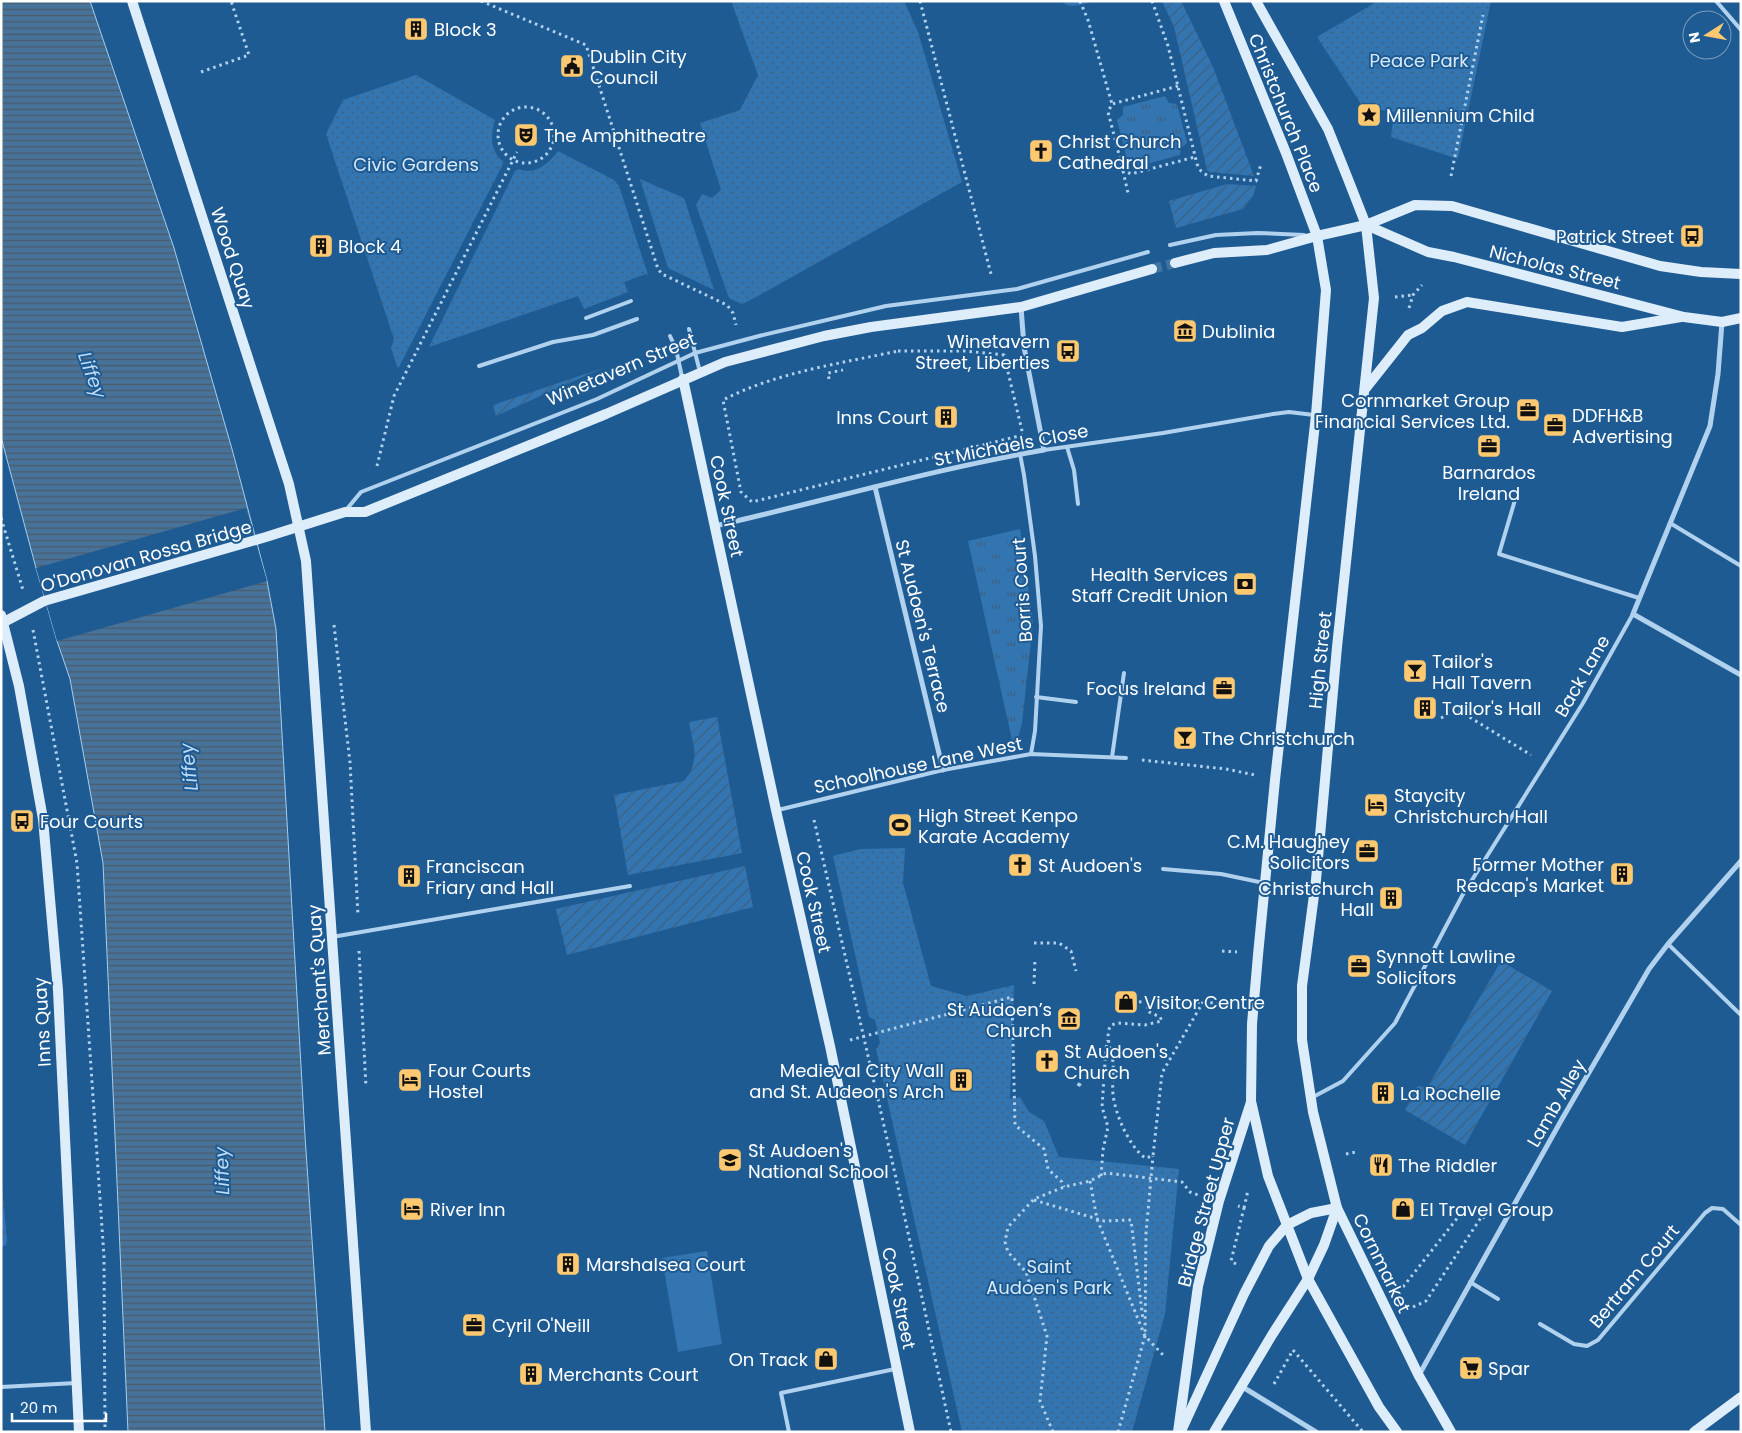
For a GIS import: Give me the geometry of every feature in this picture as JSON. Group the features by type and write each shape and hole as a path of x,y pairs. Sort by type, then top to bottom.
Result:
{"main road":[{"name":"Wood Quay","path":"132,1 288,481 299,526"},
{"name":"Christchurch Place","path":"1224,1 1286,153 1317,236"},
{"name":"Christchurch Place","path":"1256,1 1328,129 1366,225"},
{"name":"Nicholas Street","path":"1175,263 1214,253 1267,250 1366,225 1415,204 1452,206 1660,266 1701,272 1741,274"},
{"name":"Nicholas Street","path":"1366,225 1428,252 1454,257 1684,317 1722,322 1741,318"},
{"name":"High Street","path":"1311,1098 1302,1040 1302,986 1316,880 1336,656 1366,388 1374,298 1366,225"},
{"name":"High Street","path":"1251,1101 1252,1024 1264,883 1316,416 1326,302 1326,290 1317,236"},
{"name":"Winetavern Street","path":"299,526 345,512 365,512 606,414 683,379 738,358 824,336 872,327 1020,306 1152,268"},
{"path":"1366,388 1408,335 1422,328 1442,311 1467,302 1622,328 1684,317"},
{"name":"Cook Street","path":"683,379 776,810 830,1046 910,1432"},
{"name":"O'Donovan Rossa Bridge","path":"2,620 44,601 299,526"},
{"name":"Merchant's Quay","path":"299,526 306,561 366,1432"},
{"name":"Inns Quay","path":"2,620 19,686 43,819 58,990 79,1432"},
{"name":"Cornmarket","path":"1311,1098 1317,1130 1337,1208 1419,1376 1451,1432"},
{"path":"1251,1101 1268,1176 1308,1279 1380,1407 1397,1432"},
{"name":"Bridge Street Upper","path":"1179,1432 1198,1286 1219,1201 1251,1101"},
{"path":"1179,1432 1244,1294 1269,1246 1287,1225 1311,1213 1337,1208"},
{"path":"1214,1432 1308,1279 1324,1245 1337,1208"},
{"path":"1694,1432 1741,1397"}],"street":[{"path":"1020,306 1024,347 1044,450"},
{"name":"Back Lane","path":"1633,614 1710,426 1718,374 1722,322"},
{"name":"St Michaels Close","path":"715,526 875,487 1044,450"},
{"name":"St Audoen's Terrace","path":"875,487 943,770"},
{"path":"1633,614 1741,675"},
{"name":"Lamb Alley","path":"1419,1376 1470,1282 1649,969 1668,944 1741,861"},
{"path":"1241,1386 1316,1432"}],"lane":[{"path":"1716,1 1741,30"},
{"path":"1170,245 1216,235 1258,233 1317,236"},
{"name":"Winetavern Street","path":"345,512 361,492 597,399 695,353 886,306 1016,289 1148,252"},
{"path":"586,318 631,301"},
{"path":"479,366 553,342 593,335 637,319"},
{"path":"689,329 700,372"},
{"path":"670,336 683,379"},
{"name":"St Michaels Close","path":"1044,450 1289,412 1316,416"},
{"path":"1067,447 1074,470 1078,504"},
{"name":"Borris Court","path":"1020,454 1035,556 1041,626 1035,731 1031,754"},
{"path":"1515,500 1499,554 1639,598"},
{"path":"1670,524 1741,566"},
{"name":"Back Lane","path":"1311,1098 1343,1082 1395,1023 1462,896 1583,703 1633,614"},
{"path":"1112,757 1124,673"},
{"path":"1036,698 1076,702"},
{"name":"Schoolhouse Lane West","path":"776,810 943,770 1031,754 1126,758"},
{"path":"1163,869 1221,874 1264,883"},
{"path":"332,937 630,886"},
{"path":"1668,944 1741,1015"},
{"name":"Bertram Court","path":"1540,1324 1574,1344 1587,1346 1598,1340 1705,1213 1712,1208 1723,1209 1741,1225"},
{"path":"1470,1282 1498,1300"},
{"path":"788,1432 781,1393 897,1369"},
{"path":"1,1387 77,1383"}],"path":[{"path":"201,72 249,55 231,1"},
{"path":"481,1 586,45 658,269 662,274 727,305 733,313"},
{"path":"920,1 993,280 1016,289"},
{"path":"1080,1 1088,20 1112,104 1108,112 1128,193"},
{"path":"1152,1 1168,46 1195,157 1201,171 1208,176 1256,180 1261,164"},
{"path":"1451,176 1483,15"},
{"path":"1112,104 1178,86"},
{"path":"529,107 539,110 548,117 553,126 552,148 544,157 535,162 524,163 513,160 505,153 500,144 498,133 501,122 508,114 518,108 529,107"},
{"path":"375,472 394,396 517,152"},
{"path":"1123,170 1131,174 1195,157"},
{"path":"1409,308 1413,295 1422,285"},
{"path":"1395,297 1413,295"},
{"path":"898,351 965,351 1004,355 1023,435 752,502 741,492 723,400 742,390 805,372 898,351"},
{"path":"829,379 828,373 843,370"},
{"path":"1,518 29,609"},
{"path":"1440,718 1458,710 1527,753"},
{"path":"1126,758 1226,769 1275,780"},
{"path":"810,802 901,1200 951,1432"},
{"path":"1034,943 1059,943 1071,951 1076,971"},
{"path":"1034,984 1035,958"},
{"path":"830,1046 1012,997 1016,1125 1044,1149 1048,1169 1062,1182 1064,1187"},
{"path":"1139,1002 1148,1000 1217,1003"},
{"path":"1148,1000 1147,1011 1160,1017 1162,1021 1145,1025 1118,1023 1111,1025 1108,1031 1108,1040 1113,1062 1115,1105 1125,1131 1138,1152 1145,1158 1153,1156"},
{"path":"1118,1432 1145,1336 1146,1233 1162,1073 1204,1002"},
{"path":"1101,1176 1103,1150 1108,1128 1102,1107 1108,1040"},
{"path":"1345,1155 1356,1152"},
{"path":"1053,1432 1040,1401 1047,1336 1026,1272 1008,1252 1005,1242 1008,1227 1034,1199 1064,1187 1090,1181 1106,1173 1182,1182 1190,1192 1206,1198"},
{"path":"1090,1181 1097,1219 1145,1336 1164,1356"},
{"path":"1238,1266 1232,1261 1248,1190"},
{"path":"1034,1199 1104,1221 1131,1220 1145,1336"},
{"path":"1234,1205 1244,1208"},
{"path":"1403,1287 1466,1207 1501,1228"},
{"path":"1413,1307 1426,1301 1482,1216"},
{"path":"1288,1347 1293,1350 1363,1432"},
{"path":"1271,1389 1293,1350"}],"green space":[{"path":"731,1 904,1 918,32 962,182 742,304 729,298 696,205 702,194 712,198 721,190 700,123 740,110 758,75"},
{"path":"1061,1 1094,1 1073,6"},
{"path":"1162,1 1181,1 1213,67 1254,176 1210,172 1207,170 1174,27"},
{"name":"Peace Park","path":"1378,1 1491,1 1458,159 1391,137 1394,112 1363,107 1317,37"},
{"name":"Civic Gardens","path":"416,75 495,120 492,143 499,158 504,162 398,369 391,348 394,339 326,134 343,100"},
{"path":"1165,96 1169,103 1177,104 1187,143 1181,148 1180,155 1139,166 1134,160 1127,159 1117,120 1123,115 1123,107"},
{"name":"Civic Gardens","path":"558,151 614,180 619,186 648,275 646,274 624,282 628,292 584,309 578,296 429,347 515,171 519,169 525,171 536,170 546,164"},
{"path":"640,179 684,198 714,290 668,268"},
{"path":"1227,184 1256,186 1253,196 1243,209 1176,228 1169,201"},
{"path":"603,368 496,416 493,405"},
{"path":"1020,529 1033,623 1022,723 1018,738 1012,740 968,541"},
{"path":"717,717 742,853 628,875 614,795 684,781 693,766 694,759 694,746 689,722"},
{"name":"Saint Audoen's Park","path":"905,848 903,883 931,986 967,996 1014,985 1010,1099 1020,1097 1029,1112 1044,1121 1059,1157 1179,1169 1165,1314 1132,1432 962,1432 876,1049 880,1043 875,1020 869,1017 833,856 861,849"},
{"path":"745,866 753,907 567,955 556,909"},
{"path":"1501,961 1552,991 1465,1145 1405,1110 1418,1086 1427,1088"},
{"path":"1,1175 7,1240 6,1245 1,1247"},
{"path":"707,1251 722,1344 678,1352 662,1258"}],"water":[{"name":"Liffey","path":"1,1 90,1 174,248 232,449 267,581 276,629 305,1136 325,1432 128,1432 103,863 70,679 36,568 1,437"}],"pier":[{"path":"246,508 267,581 57,641 36,568"}],"tunnel":[{"path":"1152,269 1175,263"}],"place":[{"name":"Block 3","path":"416,29"},
{"name":"Dublin City Council","path":"572,66"},
{"name":"Millennium Child","path":"1369,115"},
{"name":"The Amphitheatre","path":"526,135"},
{"name":"Christ Church Cathedral","path":"1041,151"},
{"name":"Patrick Street","path":"1692,236"},
{"name":"Block 4","path":"321,246"},
{"name":"Dublinia","path":"1185,331"},
{"name":"Winetavern Street, Liberties","path":"1068,351"},
{"name":"Cornmarket Group Financial Services Ltd.","path":"1528,410"},
{"name":"Inns Court","path":"946,417"},
{"name":"DDFH&B Advertising","path":"1555,425"},
{"name":"Barnardos Ireland","path":"1489,446"},
{"name":"Health Services Staff Credit Union","path":"1245,584"},
{"name":"Tailor's Hall Tavern","path":"1415,671"},
{"name":"Focus Ireland","path":"1224,688"},
{"name":"Tailor's Hall","path":"1425,708"},
{"name":"The Christchurch","path":"1185,738"},
{"name":"Staycity Christchurch Hall","path":"1376,805"},
{"name":"Four Courts","path":"22,821"},
{"name":"High Street Kenpo Karate Academy","path":"900,825"},
{"name":"C.M. Haughey Solicitors","path":"1367,851"},
{"name":"St Audoen's","path":"1020,865"},
{"name":"Former Mother Redcap's Market","path":"1622,874"},
{"name":"Franciscan Friary and Hall","path":"409,876"},
{"name":"Christchurch Hall","path":"1391,898"},
{"name":"Synnott Lawline Solicitors","path":"1359,966"},
{"name":"Visitor Centre","path":"1126,1002"},
{"name":"St Audoen’s Church","path":"1069,1019"},
{"name":"St Audoen's Church","path":"1047,1061"},
{"name":"Four Courts Hostel","path":"410,1080"},
{"name":"Medieval City Wall and St. Audeon's Arch","path":"961,1080"},
{"name":"La Rochelle","path":"1383,1093"},
{"name":"St Audoen's National School","path":"730,1160"},
{"name":"The Riddler","path":"1381,1165"},
{"name":"River Inn","path":"412,1209"},
{"name":"EI Travel Group","path":"1403,1209"},
{"name":"Marshalsea Court","path":"568,1264"},
{"name":"Cyril O'Neill","path":"474,1325"},
{"name":"On Track","path":"826,1359"},
{"name":"Spar","path":"1471,1368"},
{"name":"Merchants Court","path":"531,1374"}]}
